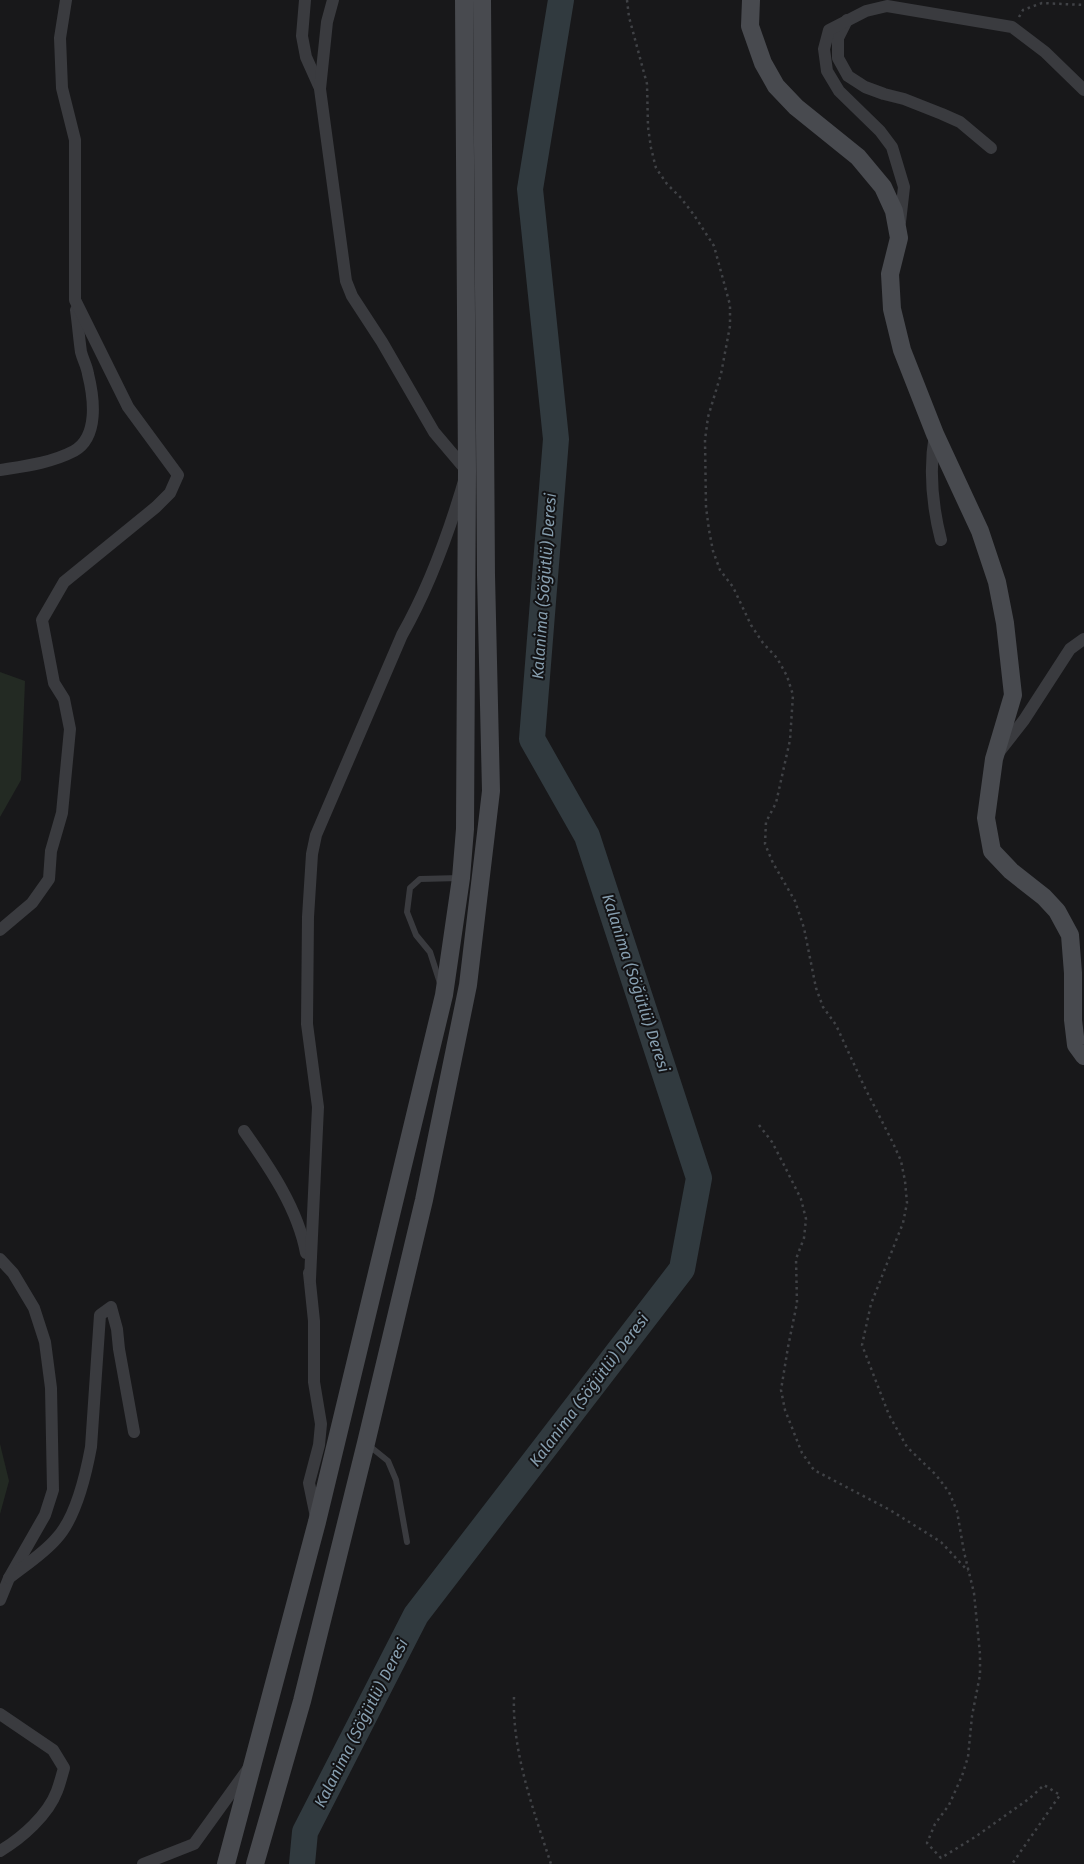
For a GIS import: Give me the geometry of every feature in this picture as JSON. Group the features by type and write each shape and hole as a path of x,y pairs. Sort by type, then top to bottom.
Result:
{"main road":[{"path":"226,1864 317,1522 444,994 461,878 466,829 464,0"},
{"path":"255,1864 302,1701 366,1444 424,1200 468,984 491,791 486,575 482,0"},
{"path":"751,0 750,26 763,63 776,86 796,107 858,157 883,188 894,212 898,238 890,274 892,309 902,350 935,434 980,531 997,582 1005,623 1013,695 994,759 986,818 992,851 1011,871 1044,897 1057,911 1070,935 1073,973 1072,1020 1076,1045 1084,1056"}],"street":[{"path":"0,470 41,464 75,450 89,436 93,416 92,396 82,354 75,300 75,140 62,88 60,38 66,0"},
{"path":"305,0 302,36 306,57 320,89"},
{"path":"310,1279 318,1107 307,1024 308,924 312,854 316,835 451,526 466,470 434,432 382,342 352,296 346,281 320,89 327,22 333,0"},
{"path":"898,238 904,187 892,147 880,131 839,91 827,71 824,49 830,30 866,11 887,6 1012,27 1045,52 1084,90"},
{"path":"848,20 838,38 838,58 848,76 884,94 904,98 960,122 991,148"},
{"path":"0,930 32,903 49,879 52,852 62,813 70,729 64,699 54,683 42,620 64,582 156,507 170,493 178,475 128,408 75,300"},
{"path":"935,434 931,456 931,476 936,520 941,540"},
{"path":"994,759 1024,720 1070,649 1084,639"},
{"path":"244,1131 278,1183 304,1238 314,1320 314,1382 321,1424 319,1445 309,1482 317,1522"},
{"path":"0,1260 12,1274 34,1308 45,1342 51,1388 53,1490 44,1516 9,1578 0,1600"},
{"path":"9,1578 56,1539 68,1522 75,1504 87,1467 91,1446 100,1315 111,1307 117,1329 122,1370 134,1432"},
{"path":"0,1714 53,1750 64,1768 57,1792 38,1821 16,1841 0,1851"},
{"path":"143,1864 194,1844 252,1764"}],"lane":[{"path":"444,994 430,952 416,934 407,912 410,888 420,879 461,878"},
{"path":"366,1444 388,1461 396,1480 407,1542"}],"path":[{"path":"627,0 629,17 647,84 648,127 656,168 667,184 694,215 714,246 730,304 729,336 721,374 708,417 705,440 706,499 709,530 713,551 720,570 733,587 751,625 788,676 793,695 790,740 776,803 766,822 765,844 772,863 795,901 804,928 816,988 823,1007 836,1025 884,1124 901,1161 905,1181 907,1203 903,1223 871,1304 862,1345 889,1415 907,1447 949,1492 957,1510 977,1613 980,1675 972,1716 968,1757 962,1776 948,1805 935,1824 927,1843 941,1858 975,1837 1030,1798 1044,1785 1060,1795 1012,1864"},
{"path":"1012,27 1024,10 1042,3 1084,5"},
{"path":"759,1126 772,1142 783,1162 801,1199 806,1218 804,1238 796,1259 797,1303 781,1390 785,1410 802,1453 814,1470 890,1510 941,1542 969,1572"},
{"path":"514,1698 513,1717 526,1781 551,1864"}],"shaded area":[{"path":"0,672 25,681 21,780 0,817"},
{"path":"0,1444 9,1481 0,1514"}],"waterway":[{"name":"Kalanima (Söğütlü) Deresi","path":"302,1864 305,1832 416,1615 682,1269 699,1178 587,836 532,739 556,439 530,189 561,0"}]}
